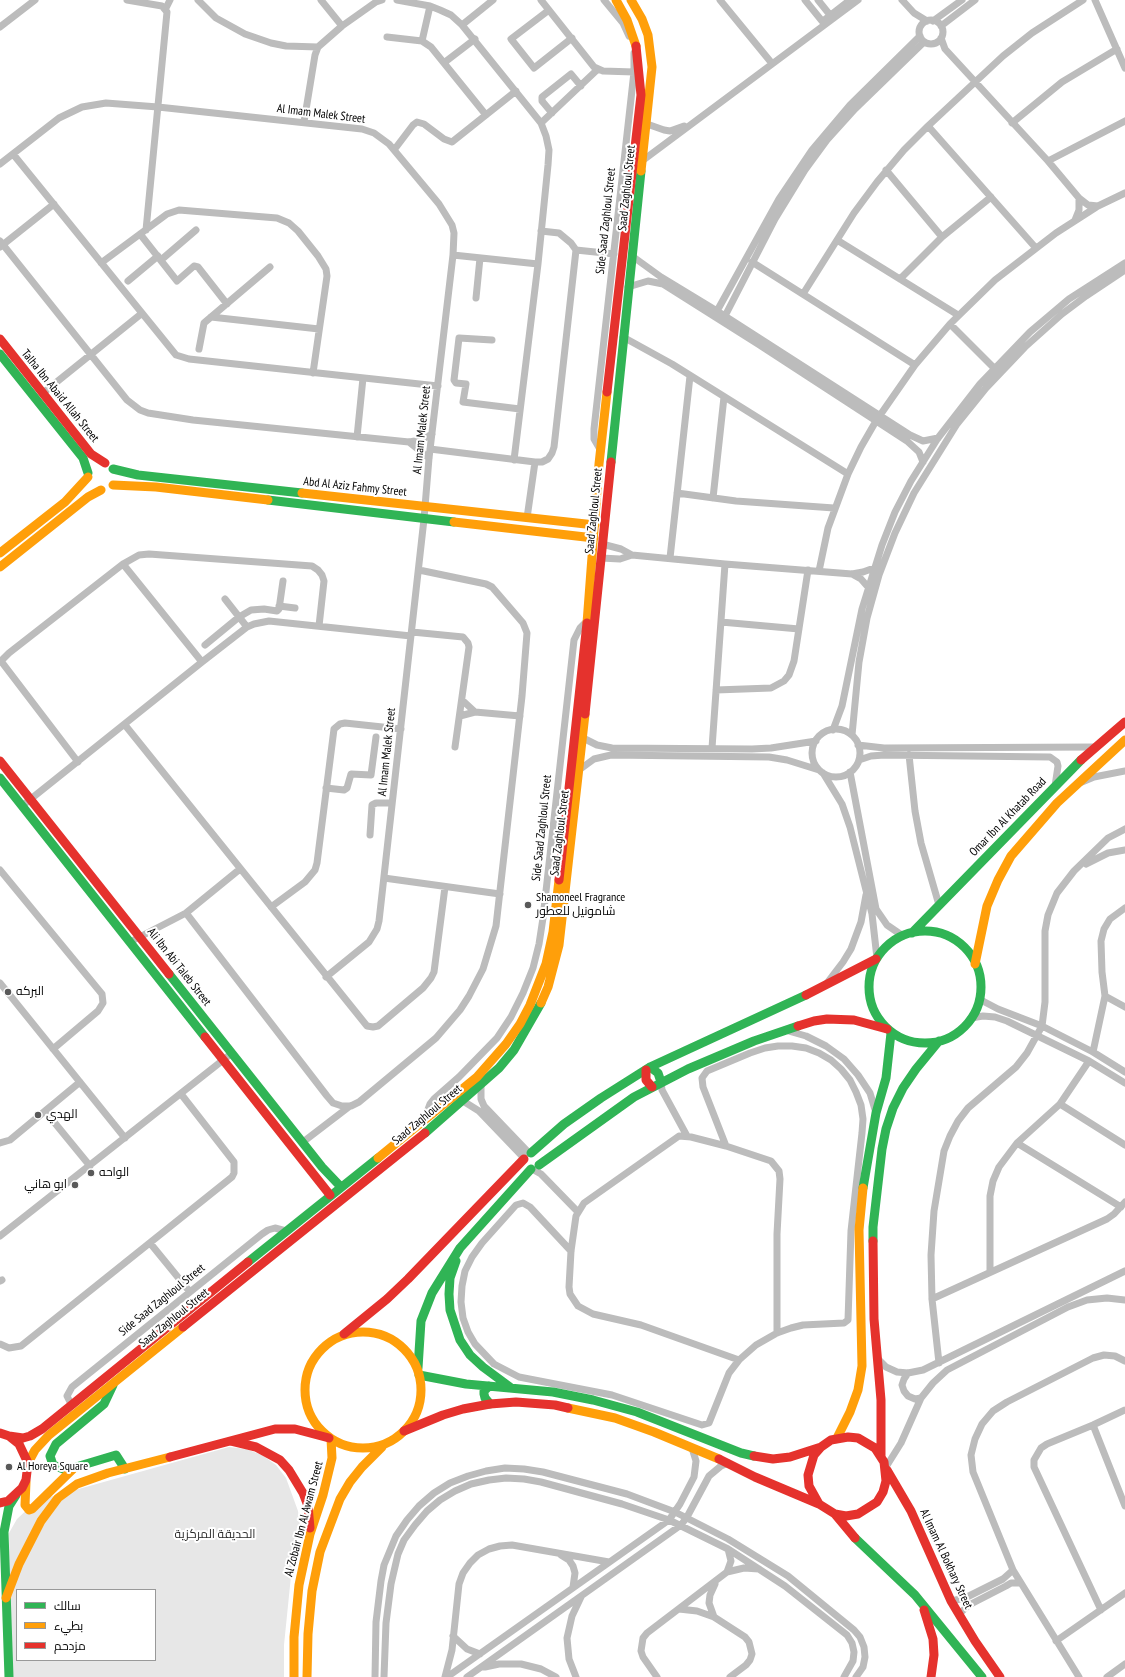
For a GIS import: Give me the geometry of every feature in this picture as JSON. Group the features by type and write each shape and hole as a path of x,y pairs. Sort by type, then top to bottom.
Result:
{"street":[{"path":"1,24 35,0"},
{"path":"127,0 166,8"},
{"path":"170,0 166,8 167,16 158,107 143,232 159,258 177,281 194,266 198,266 227,304"},
{"path":"198,0 216,18 234,30 286,46 318,47"},
{"path":"321,0 342,26"},
{"path":"304,122 315,55 318,47 342,26 376,2 382,0"},
{"path":"396,0 430,6 451,15 475,39 516,91 541,123 546,136 549,150 538,264 514,460"},
{"path":"462,25 493,0"},
{"path":"541,0 591,63 598,69 603,71 634,72"},
{"name":"Side Saad Zaghloul Street","path":"601,451 593,434 634,72 634,51 628,32 623,23 604,0"},
{"name":"Saad Zaghloul Street","path":"28,1463 45,1432 71,1404 330,1195 423,1123 477,1077 506,1044 520,1024 530,1005 546,964 579,770 583,738 594,538 601,451 632,209 642,86 638,54 634,37 616,0"},
{"name":"Saad Zaghloul Street","path":"4,1434 24,1438 45,1432 114,1384 463,1101 499,1068 514,1050 538,1009 548,987 559,945 566,845 590,617 601,558 632,256 632,209 642,161 652,67 651,51 647,31 632,0"},
{"path":"720,0 770,60"},
{"path":"805,0 822,21"},
{"path":"818,0 830,15"},
{"path":"647,124 670,131 683,127 850,0"},
{"path":"642,161 858,0"},
{"path":"902,0 914,13 941,26"},
{"path":"725,316 789,194 822,146 921,36 922,24 930,21 962,0"},
{"path":"941,26 975,0"},
{"path":"804,294 854,213 886,170 928,126 1003,56 1032,33 1083,0"},
{"path":"1095,0 1125,68"},
{"path":"422,42 430,6"},
{"path":"549,10 511,39 534,68 572,38"},
{"path":"914,13 921,36 933,44 945,49"},
{"path":"941,26 941,38 945,49 1048,161 1079,198 1088,204 1098,206"},
{"path":"717,310 779,199 812,150 850,104 921,36"},
{"path":"387,37 422,42 431,47 445,62 486,114"},
{"path":"933,44 941,38"},
{"path":"445,62 475,39"},
{"path":"1012,122 1062,82 1117,49"},
{"path":"541,123 598,69"},
{"path":"552,113 542,101 542,98 571,74 581,86"},
{"path":"394,150 412,125 417,122 424,124 450,142 516,91"},
{"name":"Al Imam Malek Street","path":"0,164 59,118 82,107 106,103 304,122 368,131 380,136 394,150 448,218 454,233 454,255 430,449 426,506 379,921 374,936 365,946 326,977"},
{"path":"1048,161 1125,122"},
{"path":"928,126 1035,247"},
{"path":"13,154 171,351 181,358 438,386"},
{"path":"886,170 942,237"},
{"path":"819,571 826,535 834,508 848,474 878,418 915,365 958,315 995,280 1035,247 1098,206 1125,193"},
{"path":"900,279 942,237 991,197"},
{"path":"1075,220 1079,210 1079,198"},
{"path":"54,204 1,244 127,400 137,408 148,413 193,420 409,442 421,440 432,434"},
{"path":"101,263 166,214 179,210 277,218 289,223 298,231 318,256 326,269 326,283 313,373"},
{"path":"128,281 196,230"},
{"path":"430,449 535,462 542,462 548,459 552,454 576,250 566,237 559,233 541,231"},
{"path":"837,240 958,315"},
{"path":"576,250 614,254"},
{"path":"454,255 538,264"},
{"path":"632,256 654,273 717,310 878,418 911,444 919,452 923,462"},
{"path":"476,298 480,258"},
{"path":"752,262 915,365"},
{"path":"833,730 844,698 858,628 874,568 895,512 938,438 966,400 994,368 1030,332 1049,315 1090,285 1125,263"},
{"path":"199,349 204,323 270,267"},
{"path":"852,735 860,662 867,618 882,568 895,533 914,493 957,424 986,388 1025,347 1062,314 1125,270"},
{"path":"628,287 648,281 663,284 878,418 919,440 928,441 938,438"},
{"path":"43,393 141,314"},
{"path":"211,317 319,329"},
{"path":"950,324 994,368"},
{"path":"623,336 848,474"},
{"path":"492,340 459,338 454,380 456,382 466,384 463,402 520,409"},
{"name":"Talha Ibn Abaid Allah Street","path":"0,339 43,393 81,448 88,475"},
{"name":"Talha Ibn Abaid Allah Street","path":"0,354 81,448 105,463"},
{"path":"670,558 690,376"},
{"path":"357,437 363,378"},
{"path":"713,498 724,397"},
{"path":"409,442 429,458"},
{"path":"527,518 535,462"},
{"path":"0,553 75,492 88,475 94,464 105,463 113,469 115,474 113,485 106,490 97,490 90,485 88,475"},
{"name":"Abd Al Aziz Fahmy Street","path":"113,469 138,475 596,525"},
{"path":"137,486 134,480 138,475"},
{"name":"Abd Al Aziz Fahmy Street","path":"113,485 137,486 594,538"},
{"path":"0,567 82,502 101,490"},
{"path":"75,492 80,497 82,502"},
{"path":"678,494 834,508"},
{"path":"563,534 565,527 564,522"},
{"path":"602,544 621,548 632,555"},
{"path":"78,762 0,661 123,564 135,557 149,554 312,566 322,575 324,581 319,626"},
{"path":"601,558 620,559 632,555 852,574 874,568"},
{"path":"123,564 202,662"},
{"path":"712,748 725,564"},
{"path":"303,1142 351,1106 359,1102 436,1038 460,1010 477,982 488,955 496,926 520,716 527,636 526,630 523,623 492,587 486,584 418,570"},
{"path":"716,690 771,688 784,681 793,668 808,570"},
{"path":"852,574 861,579 868,587"},
{"path":"204,645 239,617 251,610 264,609 277,611 283,581"},
{"path":"225,599 247,627"},
{"path":"279,606 295,608"},
{"name":"Side Saad Zaghloul Street","path":"423,1123 430,1104 434,1099 459,1078 497,1038 514,1011 533,968 539,944 544,911 574,640 580,628 590,617"},
{"path":"22,806 247,627 269,621 411,634 463,637 469,647 456,747"},
{"path":"721,622 799,629"},
{"path":"462,700 475,712"},
{"path":"460,716 475,712 520,716"},
{"name":"Omar Ibn Al Khatab Road","path":"912,933 1055,786 1125,722"},
{"path":"271,907 305,882 318,863 334,729 345,723 401,729"},
{"path":"125,724 362,1022 367,1026 378,1026 423,988 432,978 446,886"},
{"path":"579,770 594,759 611,755 769,757 786,760 821,771 837,777 850,772 858,760 858,745 852,735 843,730 833,730 823,733 816,741 812,756 814,761 821,771 837,793 846,815 874,924 877,959"},
{"path":"326,788 344,790 347,788 350,774 371,775 376,737"},
{"path":"583,738 596,745 612,748 771,748 816,741"},
{"name":"Omar Ibn Al Khatab Road","path":"975,964 987,906 1004,868 1038,823 1075,785 1125,740"},
{"path":"858,745 884,748 1095,748"},
{"path":"858,760 878,755 1050,757 1054,759 1058,766 1055,786"},
{"path":"909,755 915,811 921,843 939,905"},
{"name":"Ali Ibn Abi Taleb Street","path":"0,761 322,1167 341,1187"},
{"path":"1075,785 1094,777 1125,771"},
{"path":"850,772 876,909 887,925 903,936"},
{"name":"Ali Ibn Abi Taleb Street","path":"0,778 330,1195"},
{"path":"370,835 372,805 376,803 392,804"},
{"path":"939,1363 932,1299 931,1255 934,1212 940,1168 946,1146 958,1122 968,1108 1016,1067 1027,1053 1042,1026 1045,1002 1045,931 1048,915 1057,893 1074,871 1108,838 1125,829"},
{"path":"1074,871 1090,861 1108,853 1125,850"},
{"path":"130,942 186,913 240,869"},
{"path":"0,870 102,994 103,1003 98,1011 54,1049"},
{"path":"384,878 500,894"},
{"path":"826,985 851,949 861,922 866,893"},
{"path":"1093,1052 1105,996 1102,972 1102,941 1104,929 1110,919 1125,908"},
{"path":"186,913 326,1096 333,1103 342,1106 351,1106"},
{"path":"404,1432 418,1410 421,1397 419,1337 426,1307 432,1292 460,1248 536,1168 612,1112 652,1087 662,1086 721,1054 784,1030 814,1021 840,1018 854,1020 889,1031 909,1041 919,1043 939,1041 957,1033 971,1018 979,999 980,981 975,964 969,953 960,944 949,937 937,933 924,931 912,933 903,936 888,945 877,959 870,974 869,989 871,1004 877,1018 889,1031 886,1078 876,1113 867,1161 859,1230 862,1366 858,1390 850,1412 837,1438"},
{"path":"877,959 826,985 648,1069 601,1098 564,1124 527,1156 382,1304 341,1337 331,1342 316,1357 311,1366 305,1386 305,1396 311,1416 320,1429 340,1444 358,1448 367,1448 386,1444 404,1432 443,1415 463,1409 490,1404 528,1403 576,1408 635,1425 692,1448 819,1504 835,1514 854,1538 885,1565 914,1595 948,1634 982,1677"},
{"path":"0,984 125,1138"},
{"path":"1105,996 1123,1004"},
{"path":"979,999 998,1009 1042,1026 1093,1052 1125,1072"},
{"path":"971,1018 983,1016 995,1017 1036,1035 1125,1083"},
{"path":"784,1030 806,1036 826,1046 844,1059 858,1075 870,1093 876,1113"},
{"path":"835,1514 846,1516 858,1514 868,1510 877,1502 883,1492 886,1481 886,1468 882,1456 881,1400 874,1320 873,1227 882,1149 891,1115 903,1088 916,1069 939,1041"},
{"path":"571,1251 530,1207 523,1203 516,1205 472,1257 466,1271 462,1286 461,1302 463,1318 468,1332 475,1344 494,1364 519,1377 612,1395 702,1425 705,1425 711,1421 725,1381 739,1360 756,1345 777,1333 803,1325 844,1324 849,1318 851,1231 863,1119 861,1105 856,1092 845,1075 831,1060 806,1048 778,1046 765,1048 707,1071 702,1078 702,1087 726,1146"},
{"path":"0,1236 232,1053"},
{"path":"990,1272 990,1196 993,1181 999,1167 1017,1143 1060,1104 1088,1062"},
{"path":"648,1069 658,1073 662,1086 687,1136"},
{"path":"648,1069 646,1080 652,1087"},
{"path":"0,1142 10,1140 80,1082"},
{"path":"481,1085 482,1108"},
{"path":"0,1344 9,1348 21,1346 228,1181 234,1173 234,1162 181,1094"},
{"path":"463,1101 482,1108 527,1156 538,1156 536,1168"},
{"path":"1060,1104 1125,1145"},
{"path":"45,1111 90,1166"},
{"path":"739,1360 641,1325 584,1310 578,1306 570,1294 571,1251 573,1232 578,1212 588,1199 679,1136 687,1136 726,1146 771,1161 776,1165 779,1171 776,1234 777,1333"},
{"path":"932,1299 1107,1219 1123,1205 1017,1143"},
{"path":"527,1156 526,1167 536,1168 578,1212"},
{"path":"314,1174 322,1167"},
{"name":"Side Saad Zaghloul Street","path":"71,1404 67,1396 72,1386 268,1230 275,1228 286,1231"},
{"path":"150,1243 190,1292"},
{"path":"460,1248 450,1278 449,1294 450,1310 457,1333 470,1355 483,1367 512,1388"},
{"path":"878,1359 886,1367 897,1372 908,1374 923,1370 1124,1272"},
{"path":"211,1291 217,1299"},
{"path":"886,1468 901,1443 921,1398 933,1382 947,1370 1068,1307 1087,1300 1107,1298 1125,1300"},
{"path":"341,1337 363,1332 385,1336 404,1349 411,1357 419,1373 450,1382 553,1392 612,1405 661,1421 757,1458 773,1459 790,1457 821,1447 837,1438 848,1437 858,1438 867,1442 882,1456"},
{"path":"1079,1677 1020,1583 1014,1570 973,1472 972,1455 974,1439 982,1424 993,1411 1007,1402 1093,1358 1104,1355 1115,1356 1125,1361"},
{"path":"908,1374 902,1385 904,1392 908,1396 915,1399 921,1398"},
{"path":"114,1384 104,1404 56,1444 51,1452 51,1461 57,1468 66,1470 116,1455 125,1469"},
{"path":"489,1386 484,1391 484,1394 485,1398 490,1404"},
{"path":"1101,1610 1034,1467 1034,1460 1041,1448 1125,1410"},
{"path":"1093,1425 1125,1506"},
{"path":"6,1598 33,1533 49,1508 58,1498 77,1484 125,1469 265,1431 285,1428 330,1438"},
{"path":"4,1434 19,1444 28,1463 26,1480 26,1508 32,1509 75,1467"},
{"name":"Al Zobair Ibn Al Awam Street","path":"294,1677 294,1637 299,1585 310,1534 323,1495 332,1458 330,1438"},
{"path":"230,1441 256,1447 280,1460 289,1470 303,1493 308,1506 310,1534"},
{"name":"Al Zobair Ibn Al Awam Street","path":"307,1677 308,1634 312,1591 320,1552 326,1534 338,1504 350,1482 362,1467 386,1444"},
{"path":"819,1504 809,1486 808,1475 812,1460 821,1447"},
{"path":"446,1677 669,1520 694,1477 696,1461 692,1448"},
{"path":"467,1677 681,1525 687,1517 709,1476 721,1466 728,1463"},
{"path":"375,1677 376,1622 381,1581 384,1565 396,1536 406,1520 434,1493 462,1478 486,1471 505,1468 543,1472 627,1494 687,1517 728,1539 766,1562 813,1596 854,1630 860,1637 864,1647 865,1657 863,1667 856,1677"},
{"name":"Al Imam Al Bokhary Street","path":"886,1468 911,1511 951,1601 1000,1677"},
{"path":"541,1482 543,1472"},
{"path":"384,1677 386,1623 391,1584 398,1554 404,1540 427,1511 440,1500 471,1484 494,1479 524,1479 541,1482 622,1504 681,1525 728,1549 761,1569 847,1635 852,1643 854,1652 853,1661 844,1677"},
{"path":"9,1677 4,1645 6,1598 4,1532 10,1506 26,1480"},
{"path":"0,1503 8,1501 16,1495"},
{"path":"396,1536 404,1540"},
{"path":"446,1677 452,1650 459,1584 463,1573 478,1555 494,1547 512,1545 609,1562"},
{"path":"657,1677 643,1657 641,1644 647,1633 727,1572 731,1561 728,1549"},
{"path":"561,1554 569,1560 575,1573 573,1587"},
{"path":"727,1572 744,1568 761,1569"},
{"path":"951,1601 966,1598 1003,1579 1014,1570"},
{"path":"714,1617 709,1603 710,1595 717,1581"},
{"path":"959,1614 969,1605 1011,1583 1020,1583"},
{"path":"1056,1641 1125,1593"},
{"path":"914,1595 923,1608 933,1639 934,1655 931,1677"},
{"path":"576,1677 569,1659 567,1638 572,1616 581,1596"},
{"path":"807,1603 813,1596"},
{"path":"547,1606 554,1616"},
{"path":"679,1609 697,1611 714,1617 745,1637 749,1642 752,1654 750,1660 730,1677"},
{"path":"453,1636 468,1649 480,1654"},
{"path":"479,1669 499,1664 520,1664 541,1669 556,1677"},
{"path":"1107,1677 1125,1664"},
{"path":"738,1677 741,1669"}],"green space":[{"name":"الحديقة المركزية","path":"229,1447 246,1449 262,1455 276,1465 286,1478 298,1511 300,1526 292,1566 284,1645 284,1677 11,1677 9,1533 17,1519 32,1505 50,1497"}],"traffic: fast":[{"path":"611,462 641,171"},
{"path":"0,354 83,458 88,473"},
{"path":"113,469 138,475 302,493"},
{"path":"268,500 454,522"},
{"path":"912,933 1081,760"},
{"path":"0,778 205,1037"},
{"path":"925,931 946,935 964,948 977,966 981,987 977,1008 964,1026 946,1039 925,1043 904,1039 886,1026 873,1008 869,987 873,966 886,948 904,935 925,931"},
{"path":"169,974 322,1167 341,1187"},
{"path":"531,1153 564,1124 601,1098 650,1067 806,995"},
{"path":"425,1133 499,1068 514,1050 541,1003"},
{"path":"539,1165 634,1097 688,1069 754,1041 798,1026"},
{"path":"863,1188 876,1113 886,1078 891,1033"},
{"path":"873,1241 873,1227 882,1149 886,1129 893,1108 903,1088 916,1069 939,1041"},
{"path":"650,1067 658,1073 661,1082"},
{"path":"248,1262 378,1158"},
{"path":"418,1368 421,1321 432,1293 460,1248 531,1169"},
{"path":"456,1261 450,1278 449,1294 450,1310 460,1340 470,1355 483,1367 510,1387"},
{"path":"419,1375 466,1384 553,1392 593,1400 637,1412 741,1453 754,1456"},
{"path":"113,1385 104,1404 56,1444 50,1456 53,1465 66,1470 116,1455 125,1469"},
{"path":"489,1386 484,1391 484,1394 485,1398 490,1404"},
{"path":"9,1677 4,1532 9,1506 16,1495"},
{"path":"855,1538 915,1595 982,1677"}],"traffic: slow":[{"path":"616,0 627,20 636,46"},
{"path":"631,0 642,19 648,35 652,67 641,171"},
{"path":"587,623 599,464 607,392"},
{"path":"0,553 65,502 88,477"},
{"path":"113,485 156,487 268,500"},
{"path":"0,567 88,497 101,490"},
{"path":"302,493 595,525"},
{"path":"454,522 594,538"},
{"path":"541,1003 548,987 559,945 585,714"},
{"path":"975,964 987,906 998,880 1011,856 1057,803 1125,740"},
{"path":"378,1158 477,1077 506,1044 520,1024 530,1005 546,964 553,932 559,880"},
{"path":"837,1438 850,1412 858,1390 862,1366 859,1230 863,1188"},
{"path":"28,1463 35,1450 49,1435 183,1327"},
{"path":"363,1332 385,1336 404,1349 417,1368 421,1390 417,1412 404,1431 385,1444 363,1448 341,1444 322,1431 309,1412 305,1390 309,1368 322,1349 341,1336 363,1332"},
{"path":"568,1408 615,1418 654,1432 719,1459"},
{"path":"294,1677 294,1637 299,1585 310,1534 323,1495 332,1458 331,1439"},
{"path":"307,1677 308,1634 312,1591 320,1552 340,1499 350,1482 362,1467 382,1447"},
{"path":"6,1598 19,1564 41,1521 58,1498 77,1484 108,1473 170,1457"},
{"path":"26,1482 25,1505 29,1510 32,1509 74,1468"}],"traffic: jam":[{"path":"607,392 641,95 636,46"},
{"path":"0,339 91,454 105,463"},
{"path":"585,714 611,462"},
{"path":"559,880 587,623"},
{"path":"1081,760 1125,722"},
{"path":"0,761 169,974"},
{"path":"806,995 876,959"},
{"path":"798,1026 827,1019 854,1020 887,1029"},
{"path":"205,1037 330,1195"},
{"path":"646,1070 646,1080 652,1087"},
{"path":"183,1327 425,1133"},
{"path":"344,1334 387,1299 408,1279 524,1159"},
{"path":"873,1241 874,1319 881,1400 881,1456"},
{"path":"9,1436 23,1438 42,1429 248,1262"},
{"path":"404,1431 443,1415 463,1409 490,1404 516,1402 555,1405 568,1408"},
{"path":"170,1457 275,1429 295,1429 329,1438"},
{"path":"0,1433 9,1436 19,1444 28,1463 26,1480 22,1488 8,1501 0,1503"},
{"path":"835,1514 846,1516 858,1514 877,1502 883,1492 886,1481 884,1462 875,1448 858,1438 848,1437 831,1440 821,1447 814,1455 808,1475 809,1486 819,1504 835,1514 855,1538"},
{"path":"231,1441 256,1447 280,1460 289,1470 303,1493 308,1506 310,1528"},
{"path":"754,1456 773,1459 790,1457 821,1447"},
{"path":"719,1459 755,1477 819,1504"},
{"path":"887,1470 911,1511 951,1601 975,1641 1000,1677"},
{"path":"924,1610 933,1639 934,1655 931,1677"}],"place":[{"name":"Shamoneel Fragrance شامونيل للعطور","path":"528,905"},
{"name":"البركه","path":"8,992"},
{"name":"الهدي","path":"38,1115"},
{"name":"الواحه","path":"91,1173"},
{"name":"ابو هاني","path":"75,1185"},
{"name":"Al Horeya Square","path":"9,1467"}]}
